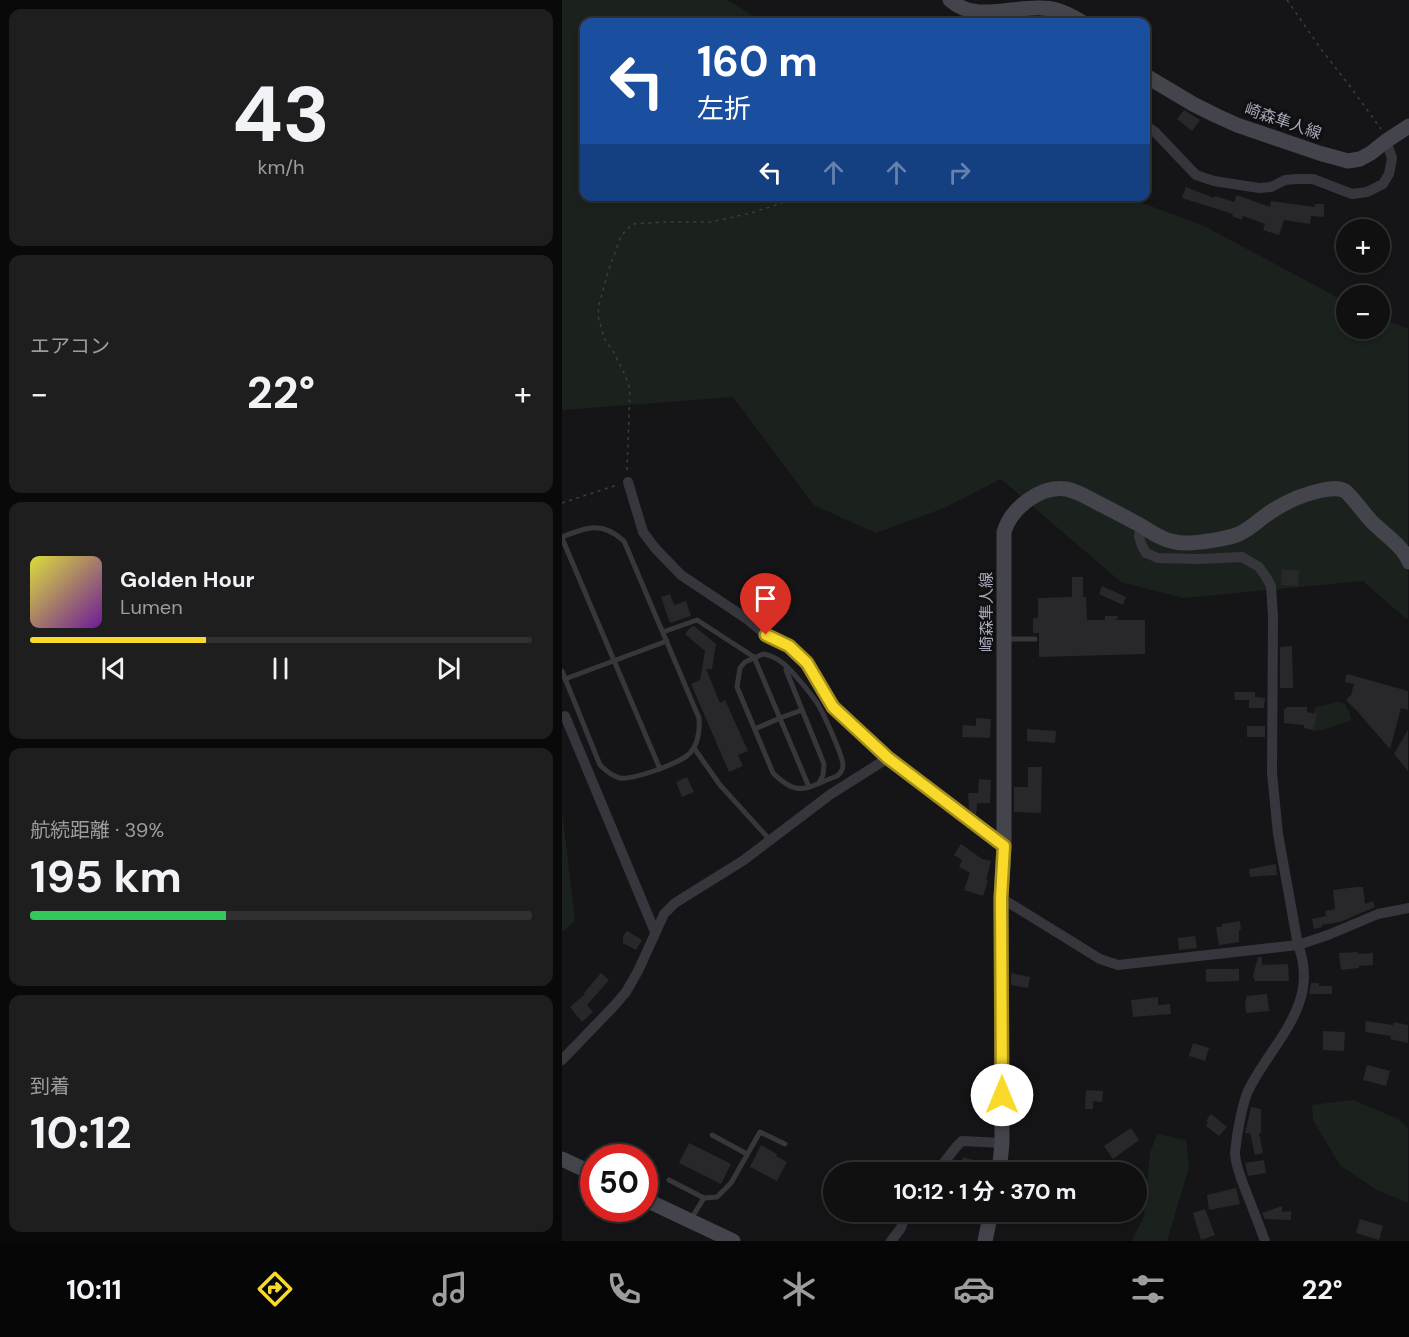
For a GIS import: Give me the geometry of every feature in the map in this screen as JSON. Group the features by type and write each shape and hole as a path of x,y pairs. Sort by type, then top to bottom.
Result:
{"main road":[{"path":"950,0 958,7 981,13 1042,8 1063,11 1075,18"},
{"name":"崎森隼人線","path":"1150,79 1217,116 1335,158 1360,159 1408,126"},
{"name":"崎森隼人線","path":"1000,1162 1002,1143 1001,898 1004,846 1004,532 1013,514 1026,501 1054,489 1068,489 1084,495 1157,536 1172,542 1186,543 1237,535 1290,500 1335,488 1345,491 1401,548 1408,561"},
{"path":"562,1159 580,1167"},
{"path":"658,1206 733,1241"},
{"path":"985,1241 989,1222"}],"street":[{"path":"1150,129 1196,175 1214,182 1259,188 1271,187 1285,180 1296,178 1313,179 1352,194 1367,192 1383,184 1389,174 1392,158 1386,141"},
{"path":"628,482 643,532 681,575 747,619 766,635 789,646 807,663 833,707 888,758 1004,846"},
{"path":"1140,526 1139,537 1146,553 1158,558 1242,557 1259,567 1271,586 1273,601 1272,773 1278,834 1298,945 1304,959 1305,980 1300,1003 1292,1021 1248,1091 1242,1107 1235,1153 1239,1173 1266,1241"},
{"path":"565,716 655,932"},
{"path":"562,1060 626,992 664,914 675,903 744,861 831,794 888,758"},
{"path":"1001,898 1100,959 1118,965 1298,945 1347,928 1378,914 1408,908"},
{"path":"944,1162 962,1142 1002,1143"},
{"path":"891,1241 903,1222"}],"lane":[{"path":"562,671 600,765 609,773 619,778 628,778 660,769 682,760 690,754 697,743 700,731 699,718 667,641 624,541 616,533 606,529 597,527 582,529 562,538 660,769"},
{"path":"663,632 697,620 754,657 809,786"},
{"path":"1005,639 1035,639"},
{"path":"565,679 667,641"},
{"path":"769,655 784,664 816,701 844,767 837,776 802,789 792,788 773,773 738,687 737,678 740,668 754,657 769,655"},
{"path":"784,664 824,765 819,783"},
{"path":"755,729 802,710"},
{"path":"694,748 720,785 771,841"},
{"path":"670,1180 704,1198 717,1197 731,1183 760,1132 784,1144"},
{"path":"712,1135 747,1154"},
{"path":"690,1221 704,1198"}],"path":[{"path":"1288,0 1321,49 1380,127 1386,141"},
{"path":"562,503 628,482 630,389 614,353 604,338 598,316 602,292 621,236 632,224 711,222 751,213 786,201"}],"shaded area":[{"path":"562,0 727,0 757,18 580,18 580,201 1137,201 1204,226 1336,297 1336,339 1390,339 1390,321 1408,329 1408,619 1363,581 1183,598 1121,582 1001,479 944,508 876,533 814,505 733,397 562,410"},
{"path":"1339,702 1345,704 1351,717 1350,721 1312,731 1316,707"},
{"path":"562,811 575,921 562,932"},
{"path":"1353,1100 1398,1119 1408,1128 1408,1203 1377,1190 1340,1165 1313,1120 1312,1105"},
{"path":"1157,1134 1186,1140 1189,1167 1167,1241 1132,1241 1141,1222 1147,1222 1150,1153"}],"building":[{"path":"1184,110 1200,120 1192,131 1177,119"},
{"path":"1186,187 1214,198 1215,196 1234,202 1237,195 1270,207 1271,201 1315,207 1315,204 1324,204 1324,217 1311,216 1310,224 1284,220 1279,235 1263,230 1265,224 1243,216 1242,220 1232,216 1233,214 1182,198"},
{"path":"1282,569 1299,571 1298,586 1281,585"},
{"path":"1072,577 1083,577 1083,597 1086,597 1087,620 1105,620 1105,616 1118,616 1116,620 1145,620 1145,654 1039,657 1039,633 1033,633 1033,618 1038,618 1038,598 1072,597"},
{"path":"1102,586 1126,597 1123,605 1099,594"},
{"path":"670,594 674,605 686,601 691,616 670,623 661,597"},
{"path":"694,626 716,644 712,669 706,669 720,703 725,700 748,751 738,755 743,766 729,772 691,684 700,680 705,651 685,634"},
{"path":"1292,646 1293,688 1280,688 1280,647"},
{"path":"1347,674 1408,691 1408,710 1401,708 1390,749 1346,700 1351,695 1354,684 1345,682"},
{"path":"1234,692 1255,692 1255,697 1265,698 1264,708 1249,708 1249,700 1235,700"},
{"path":"1286,707 1307,707 1307,712 1317,714 1313,730 1304,728 1304,725 1284,723"},
{"path":"976,718 991,719 990,738 962,737 963,725 976,726"},
{"path":"1247,726 1265,726 1265,737 1247,737"},
{"path":"1027,729 1056,731 1055,743 1027,741"},
{"path":"1408,730 1408,771 1394,754"},
{"path":"1028,767 1042,767 1041,813 1014,812 1014,787 1028,787"},
{"path":"687,777 694,792 682,797 676,782"},
{"path":"979,779 991,780 990,803 977,803 976,815 969,810 968,793 978,793"},
{"path":"961,844 982,859 991,861 983,896 964,890 970,873 959,867 962,860 954,855"},
{"path":"1276,864 1277,875 1250,877 1249,869"},
{"path":"1363,887 1365,904 1373,901 1375,907 1340,922 1314,929 1312,919 1326,916 1325,911 1335,909 1333,890"},
{"path":"1240,921 1239,942 1219,945 1216,927"},
{"path":"627,931 642,940 636,950 623,943 623,936"},
{"path":"1195,936 1197,948 1179,950 1178,938"},
{"path":"1358,952 1358,954 1373,953 1373,965 1341,970 1339,953"},
{"path":"1258,957 1262,957 1262,965 1288,964 1289,981 1255,981 1253,976"},
{"path":"1206,969 1239,969 1239,981 1206,982"},
{"path":"601,973 609,980 587,1005 593,1012 582,1022 570,1007 585,994"},
{"path":"1011,973 1030,977 1028,988 1011,985"},
{"path":"1311,983 1319,983 1319,986 1332,986 1332,994 1309,994"},
{"path":"1267,994 1269,1011 1246,1013 1247,996"},
{"path":"1158,997 1158,1005 1170,1004 1171,1014 1133,1017 1131,1000"},
{"path":"1366,1021 1408,1025 1408,1043 1390,1039 1391,1036 1365,1032"},
{"path":"1323,1031 1345,1032 1344,1051 1323,1050"},
{"path":"1193,1043 1209,1048 1205,1061 1189,1056"},
{"path":"1367,1065 1390,1071 1386,1086 1363,1080"},
{"path":"1086,1090 1103,1091 1102,1102 1093,1101 1093,1109 1085,1109"},
{"path":"1251,1107 1261,1109 1261,1133 1259,1133 1263,1153 1255,1155 1250,1133 1245,1133"},
{"path":"1211,1114 1227,1127 1219,1136 1206,1126 1208,1123 1206,1121"},
{"path":"1131,1128 1139,1140 1113,1159 1104,1146"},
{"path":"689,1143 731,1164 721,1184 679,1163"},
{"path":"761,1145 787,1162 777,1181 750,1167"},
{"path":"963,1157 977,1161 977,1162 961,1162"},
{"path":"1264,1160 1266,1173 1248,1176 1245,1163"},
{"path":"1236,1188 1240,1204 1209,1210 1207,1195"},
{"path":"1282,1206 1282,1212 1291,1211 1291,1220 1265,1219 1262,1213"},
{"path":"1205,1209 1215,1235 1201,1240 1193,1213"},
{"path":"1360,1219 1383,1226 1379,1240 1356,1233"}],"route":[{"path":"766,635 789,646 807,663 833,707 888,758 1004,846 1001,898 1002,1095"}]}
